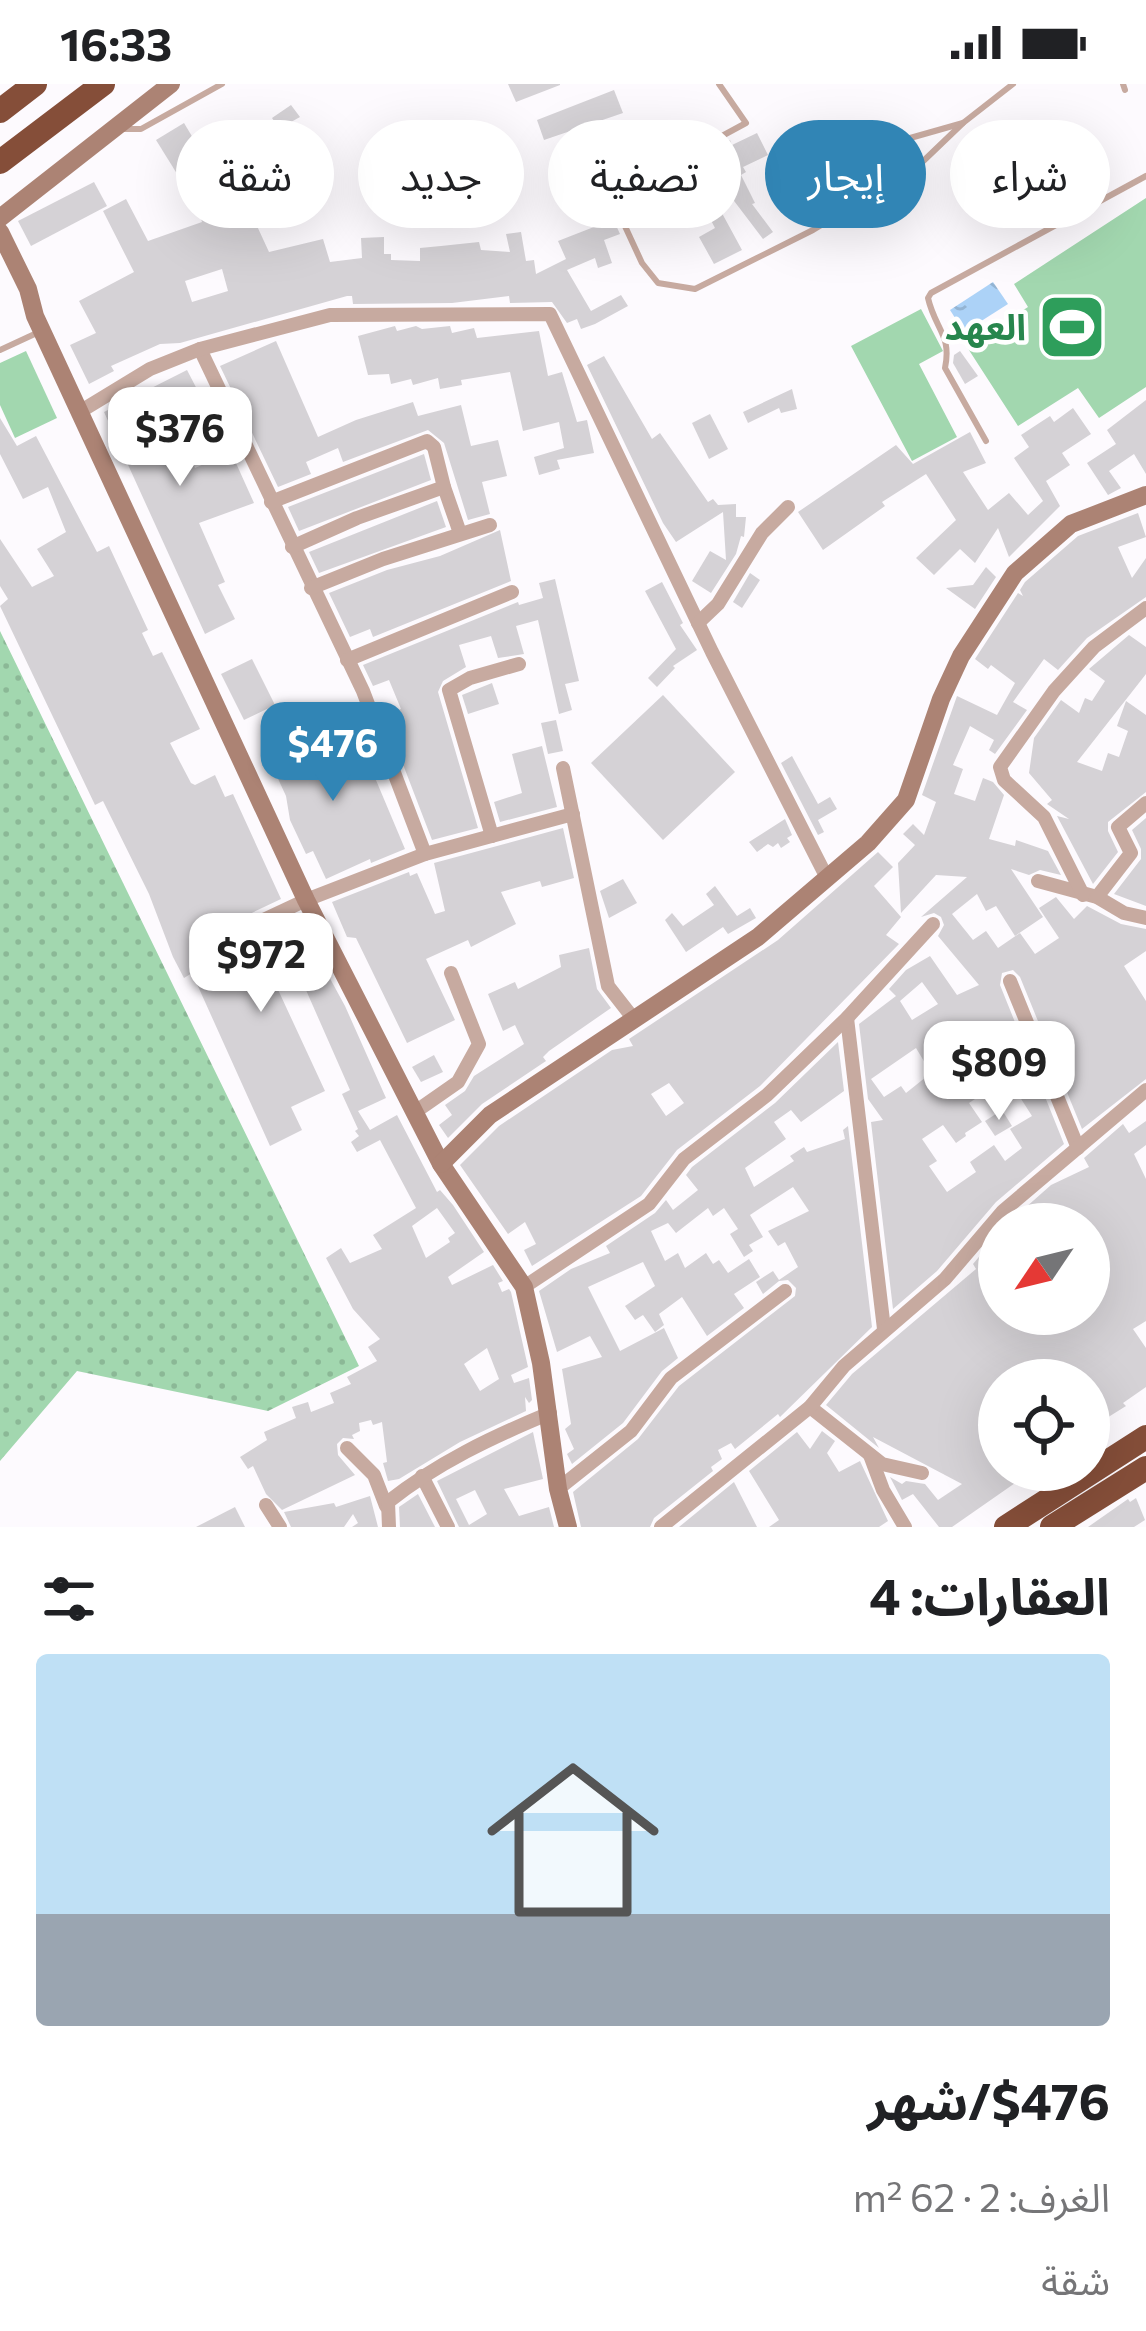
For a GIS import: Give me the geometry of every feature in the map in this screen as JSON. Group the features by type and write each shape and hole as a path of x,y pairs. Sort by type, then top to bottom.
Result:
{"highway":[{"path":"0,111 34,84"},
{"path":"0,162 94,90 123,84"},
{"path":"1006,1527 1146,1437"},
{"path":"1052,1527 1142,1480"}],"street":[{"path":"0,218 171,84"},
{"path":"0,232 306,900 441,1164 524,1287 568,1527"},
{"path":"0,255 15,290 39,323"},
{"path":"81,411 150,369 200,350 330,315 550,314 827,878"},
{"path":"200,350 363,691 424,854"},
{"path":"272,502 427,441 434,447 460,533"},
{"path":"292,548 357,518 444,488"},
{"path":"441,1164 490,1114 758,937 868,843 906,800 961,656 1015,573 1071,524 1144,500"},
{"path":"698,623 718,604 762,533 788,506"},
{"path":"311,588 490,525"},
{"path":"347,660 512,592"},
{"path":"1090,896 1044,817 1004,781 1000,767 1019,736 1081,662 1146,608"},
{"path":"492,836 448,691 470,678 519,664"},
{"path":"563,768 608,986 633,1018"},
{"path":"1090,896 1131,853 1118,827 1146,803"},
{"path":"233,934 424,854 573,814"},
{"path":"1038,881 1146,918"},
{"path":"524,1287 649,1204 684,1160 767,1095 847,1018 933,924"},
{"path":"415,1112 458,1082 479,1044 451,973"},
{"path":"1010,981 1078,1148"},
{"path":"847,1018 884,1329"},
{"path":"661,1527 810,1407 844,1366 945,1279 1003,1211 1146,1090"},
{"path":"558,1489 631,1431 671,1378 785,1291"},
{"path":"810,1407 870,1455 896,1469 922,1473"},
{"path":"386,1506 422,1477 486,1440 550,1413"},
{"path":"347,1448 374,1475 389,1527"},
{"path":"870,1455 883,1490 905,1527"},
{"path":"422,1477 448,1527"},
{"path":"266,1505 280,1527"}],"lane":[{"path":"114,129 141,129 222,84"},
{"path":"719,84 746,122 611,196 641,263 658,283 695,289 813,230 915,170 950,136"},
{"path":"967,120 1012,84"},
{"path":"986,440 945,368 950,347 932,315 931,293 1146,176"},
{"path":"0,350 39,323"}],"green space":[{"name":"العهد","path":"1146,198 1146,387 1099,418 1078,388 1018,426 967,347 1028,307 1014,284 1100,228 1110,228 1110,221"},
{"path":"921,309 943,351 919,364 957,437 912,461 851,346"},
{"path":"26,351 57,418 15,438 0,405 0,363"},
{"path":"0,631 359,1366 268,1411 77,1371 0,1461"}],"water":[{"path":"993,282 1008,304 964,332 950,310"}],"building":[{"path":"508,84 560,84 560,85 516,102"},
{"path":"614,90 623,113 603,120 548,120 548,139 544,140 537,120"},
{"path":"291,105 300,117 295,120 272,118"},
{"path":"176,128 176,172 156,140"},
{"path":"757,133 765,156 743,167 746,172 741,175 741,141"},
{"path":"741,175 765,228 773,232 763,239 741,210"},
{"path":"94,182 107,206 31,246 18,221"},
{"path":"126,199 148,241 185,228 258,228 269,252 323,239 330,262 362,258 361,238 384,237 384,254 391,254 391,260 420,261 420,248 479,242 481,250 510,252 506,234 521,232 526,261 534,260 536,274 566,259 558,241 591,228 617,228 620,234 604,240 612,263 598,268 595,258 567,270 591,311 621,295 628,306 581,329 577,319 567,323 552,302 510,303 509,296 452,303 353,304 352,296 347,296 180,343 160,344 111,366 114,371 89,384 70,345 96,333 79,301 134,272 103,211","holes":["222,269 228,291 192,302 185,281"]},
{"path":"715,228 730,228 742,250 714,264 699,237"},
{"path":"395,326 397,331 450,326 452,333 474,328 477,338 539,331 548,376 562,372 577,422 587,420 594,453 557,460 560,469 539,475 534,457 564,448 559,422 523,431 510,372 461,380 462,385 440,389 438,378 413,385 411,379 391,384 389,374 368,375 358,336"},
{"path":"276,341 318,437 413,402 418,416 461,405 471,446 498,440 507,476 482,482 490,514 468,520 444,443 428,430 343,462 338,448 306,462 311,474 278,487 220,366"},
{"path":"960,351 978,376 965,384 953,363"},
{"path":"604,356 652,439 660,433 708,502 736,504 736,517 746,517 744,537 711,593 692,581 710,551 726,560 723,512 676,542 587,365"},
{"path":"187,370 200,395 189,401 194,411 174,421 195,468 231,452 254,503 199,523 225,582 218,585 235,619 205,634 104,412"},
{"path":"792,389 797,409 781,413 779,408 748,423 743,412"},
{"path":"1146,400 1146,474 1134,454 1109,471 1121,488 1108,495 1087,463 1116,444 1107,430"},
{"path":"1073,408 1091,434 1062,453 1070,465 1046,481 1060,506 1009,557 998,528 975,563 960,549 934,575 916,558 956,520 926,474 823,550 798,512 896,445 913,464 970,432 986,463 963,472 988,510 1009,493 1028,515 1043,501 1014,458 1029,447 1021,435 1050,416 1054,422"},
{"path":"710,414 728,449 709,459 692,423"},
{"path":"0,418 17,446 36,436 97,552 109,546 148,630 142,633 153,656 162,652 200,729 170,743 191,783 215,775 225,797 233,794 281,899 199,938 209,959 291,920 345,1006 386,1098 358,1111 370,1130 397,1115 437,1192 453,1205 484,1252 448,1277 452,1285 493,1265 503,1281 498,1283 502,1292 511,1292 528,1367 511,1375 514,1383 529,1378 532,1400 529,1403 525,1397 526,1411 460,1442 399,1479 388,1481 382,1422 373,1425 371,1420 359,1423 354,1439 343,1438 337,1444 338,1455 355,1475 282,1510 266,1494 253,1466 248,1469 240,1457 267,1440 264,1432 296,1418 292,1407 308,1402 311,1412 334,1403 330,1393 351,1384 347,1377 377,1361 368,1347 380,1339 353,1309 326,1258 341,1248 350,1263 382,1249 373,1235 416,1208 380,1140 357,1152 351,1142 359,1136 342,1094 350,1090 302,981 292,971 274,981 325,1091 291,1107 302,1130 270,1146 192,973 184,978 103,801 95,805 0,606 8,599 0,586 0,539 32,587 54,576 37,549 66,532 48,487 23,499 0,454","holes":["437,1208 455,1233 426,1258 412,1226","487,1348 499,1379 480,1391 464,1364"]},
{"path":"424,454 431,480 299,531 288,507"},
{"path":"437,501 446,527 319,573 309,552"},
{"path":"1138,513 1146,537 1118,547 1132,578 1146,558 1146,597 1087,638 1058,670 1044,659 1013,702 1027,710 995,754 989,750 994,740 970,726 953,765 963,769 954,794 975,801 983,778 1004,795 989,839 1015,846 1016,840 1048,851 1061,875 1040,870 1029,875 1011,869 1043,917 1015,936 996,906 986,911 977,894 952,914 973,940 986,931 998,948 1020,933 1035,954 1059,938 1039,908 1056,897 1074,919 1087,906 1121,924 1146,929 1146,951 1124,966 1146,1001 1146,1079 1082,1129 1020,977 1013,970 1002,973 1000,985 1064,1144 995,1203 978,1203 978,1223 937,1271 893,1309 871,1122 883,1120 868,1099 859,1024 896,996 889,989 906,970 930,956 957,995 979,985 938,936 944,925 941,917 934,913 921,917 967,877 936,875 901,913 898,863 915,845 903,834 913,824 924,835 936,802 922,795 957,696 997,715 1015,683 975,659 1018,593 1023,596 1020,590 1078,536","holes":["922,982 938,1004 912,1020 900,1001","916,1048 931,1073 906,1093 901,1086 884,1097 871,1079","993,1087 1000,1100 1016,1091 1032,1116 1010,1129 1022,1148 1005,1161 994,1145 970,1162 976,1172 947,1192 929,1166 937,1161 922,1139 943,1125 956,1143 966,1136 982,1122 969,1103"]},
{"path":"500,530 511,581 373,637 370,629 350,637 329,593 440,556"},
{"path":"986,567 996,577 975,609 946,588 973,585"},
{"path":"750,573 760,580 742,608 733,602"},
{"path":"555,579 579,681 565,684 572,710 559,714 538,620 516,626 524,654 498,658 491,636 459,645 466,667 443,681 438,692 478,828 432,840 384,715 401,709 389,680 373,686 363,665 518,602 543,598 539,583"},
{"path":"662,582 680,625 697,650 673,666 657,687 648,678 676,649 645,591"},
{"path":"1129,635 1146,647 1146,674 1077,762 1102,771 1108,753 1119,757 1128,731 1117,726 1126,701 1146,715 1146,792 1108,822 1118,852 1093,884 1057,816 1069,819 1047,804 1052,800 1029,773 1034,738 1061,700 1079,713 1085,698 1092,701 1105,681 1089,669"},
{"path":"252,659 275,705 244,720 221,674"},
{"path":"492,683 499,704 468,714 462,695"},
{"path":"663,695 735,772 663,840 591,763"},
{"path":"319,715 324,727 305,736 323,775 365,754 405,849 326,879 313,851 306,854 262,744"},
{"path":"556,720 563,751 548,754 541,723"},
{"path":"542,746 557,807 500,822 494,802 522,793 512,754"},
{"path":"792,756 818,804 830,797 837,809 818,820 824,832 818,835 781,763"},
{"path":"1146,818 1146,906 1114,894 1141,859 1132,830"},
{"path":"785,819 790,842 781,848 778,843 768,844 757,852 749,842"},
{"path":"563,828 574,878 501,892 516,924 471,947 468,940 426,959 455,1020 407,1043 356,938 347,937 332,902 409,872 410,876 417,873 435,914 445,911 434,863"},
{"path":"878,852 893,867 874,886 901,917 886,935 899,944 760,1086 677,1150 641,1196 532,1266 524,1250 536,1244 525,1222 508,1234 460,1165 499,1126 612,1050 633,1046 629,1039 778,940","holes":["669,1083 684,1103 666,1116 651,1094"]},
{"path":"623,879 637,903 609,918 600,891"},
{"path":"715,886 737,916 750,908 756,918 728,934 723,927 686,952 665,920 672,913 683,926 714,905 706,894"},
{"path":"589,948 597,989 611,1008 549,1051 543,1057 546,1061 482,1104 448,1138 439,1125 452,1115 445,1105 465,1091 474,1076 524,1044 515,1025 503,1031 488,994 515,982 518,989 561,967 559,955"},
{"path":"838,1042 844,1091 801,1122 791,1110 774,1122 786,1139 745,1168 754,1187 794,1161 790,1156 804,1147 807,1152 845,1139 843,1130 848,1126 872,1327 780,1417 778,1414 735,1449 731,1443 718,1450 722,1459 711,1467 713,1471 654,1518 650,1527 581,1527 573,1492 638,1439 679,1386 795,1296 796,1288 788,1280 763,1294 756,1282 773,1271 779,1280 798,1267 785,1242 778,1246 768,1231 809,1211 793,1187 750,1215 763,1237 749,1245 753,1251 744,1257 730,1234 738,1229 724,1208 713,1216 708,1208 676,1233 668,1223 651,1231 665,1261 678,1253 685,1268 706,1253 728,1273 749,1259 760,1277 734,1294 744,1308 707,1336 682,1297 659,1314 664,1325 655,1332 643,1315 635,1320 625,1306 655,1286 643,1262 588,1287 620,1351 664,1328 678,1358 662,1371 623,1423 572,1464 567,1454 574,1449 565,1429 571,1424 562,1369 602,1357 590,1336 557,1352 539,1291 571,1269 610,1253 606,1246 655,1213 666,1200 673,1210 698,1190 686,1175 692,1167 775,1103"},
{"path":"434,1055 443,1072 421,1082 412,1067"},
{"path":"1002,1110 1012,1126 995,1136 985,1121"},
{"path":"1146,1121 1146,1145 1134,1154 1146,1179 1146,1321 1133,1329 1146,1348 1146,1387 1110,1416 1110,1359 978,1359 978,1491 1004,1491 952,1527 939,1527 913,1494 902,1500 890,1477 902,1484 925,1484 938,1500 962,1484 873,1437 879,1448 826,1405 852,1374 976,1269 973,1264 978,1258 978,1335 1110,1335 1110,1203 1031,1203 1051,1185 1089,1167 1084,1158 1123,1124 1129,1133"},
{"path":"822,1431 835,1441 827,1453 839,1472 860,1461 888,1521 879,1527 769,1527 779,1520 749,1471 797,1432 810,1449"},
{"path":"533,1432 543,1479 504,1489 519,1516 549,1507 554,1527 459,1527 437,1481","holes":["475,1490 487,1514 469,1525 456,1499"]},
{"path":"734,1482 757,1527 679,1527"},
{"path":"418,1494 435,1527 400,1527 399,1507"},
{"path":"370,1496 378,1527 352,1527 358,1523 353,1514 344,1527 291,1527 284,1512 334,1503 336,1507"},
{"path":"1136,1498 1145,1520 1134,1527 1088,1527 1128,1499"},
{"path":"235,1507 245,1527 196,1527"}],"place":[{"name":"العهد","path":"1072,327"}]}
